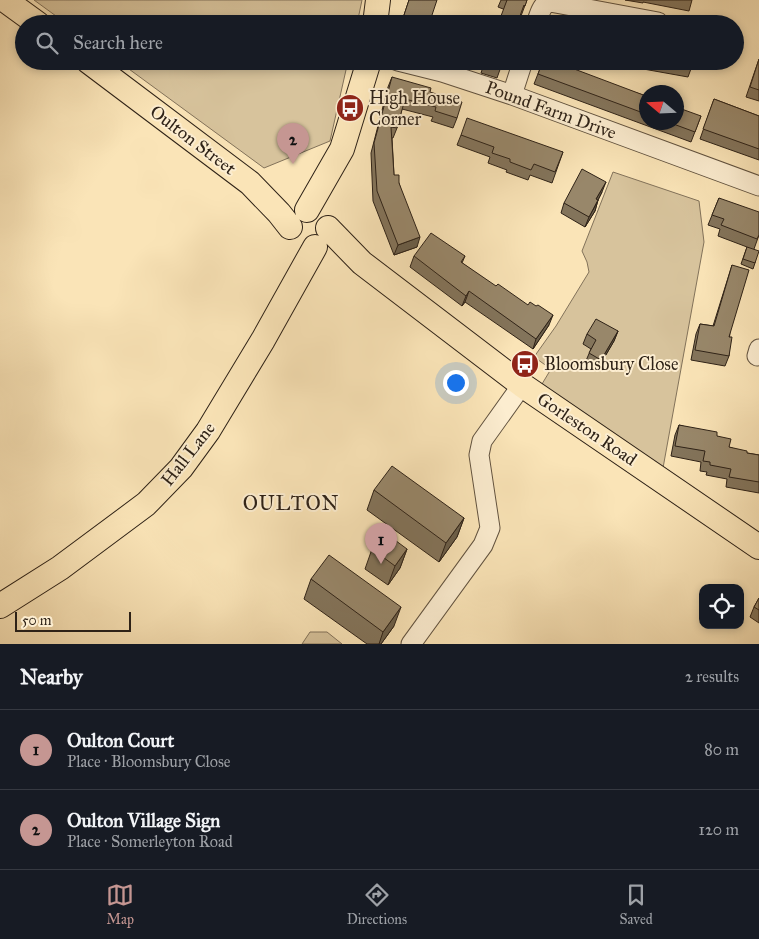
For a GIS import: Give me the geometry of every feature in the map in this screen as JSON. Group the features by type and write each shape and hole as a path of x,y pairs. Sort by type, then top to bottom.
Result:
{"main road":[{"path":"6,0 26,15"},
{"path":"376,15 378,0"},
{"name":"Oulton Street","path":"100,70 310,229"},
{"name":"Hall Lane","path":"0,606 60,568 146,504 175,474 208,432 275,317 342,149 366,70"},
{"name":"Gorleston Road","path":"310,229 362,263 522,385 759,547"}],"street":[{"path":"540,15 546,3 550,2 620,15"},
{"name":"Pound Farm Drive","path":"434,70 512,95 759,186"},
{"path":"512,95 520,70"},
{"path":"411,644 483,545 490,528 479,455 482,441 522,385"}],"shaded area":[{"path":"34,0 362,0 359,15 55,15"},
{"path":"130,70 346,70 330,141 264,168"},
{"path":"613,172 699,201 704,242 663,468 542,384 551,369 534,357 556,326 589,272 582,251"},
{"path":"310,632 327,632 342,644 302,644"}],"building":[{"path":"409,0 437,0 432,15 404,15"},
{"path":"507,0 527,0 520,15 501,15"},
{"path":"759,59 759,90 750,87"},
{"path":"540,70 577,70 639,93 639,111 538,74"},
{"path":"392,77 431,88 430,92 462,102 457,118 435,111 436,107 405,99 397,128 391,127 394,175 399,175 399,183 420,237 398,245 377,191 374,143"},
{"path":"714,99 759,116 759,149 703,129"},
{"path":"684,110 701,116 695,132 684,128"},
{"path":"467,118 563,152 555,172 534,164 531,170 510,162 510,159 492,153 494,147 461,135"},
{"path":"582,169 606,182 596,199 598,200 589,217 564,203"},
{"path":"719,198 759,212 759,235 757,239 721,225 724,219 712,215"},
{"path":"431,233 465,256 461,262 496,286 498,284 528,305 530,302 536,306 538,305 553,315 536,339 469,291 466,296 414,256"},
{"path":"747,247 759,251 755,263 743,259"},
{"path":"732,265 749,270 729,337 732,337 729,356 695,350 700,324 714,326"},
{"path":"596,319 618,331 601,360 589,353 596,340 587,334"},
{"path":"679,425 717,432 717,436 731,439 729,447 759,455 759,482 729,477 731,469 710,465 710,462 703,461 705,451 675,446"},
{"path":"392,466 464,518 446,543 374,490"},
{"path":"384,532 407,549 395,566 372,549"},
{"path":"329,555 401,607 383,632 311,579"},
{"path":"759,598 759,610 754,607"}],"place":[{"name":"High House Corner","path":"350,108"},
{"name":"Oulton Village Sign","path":"293,164"},
{"name":"Bloomsbury Close","path":"525,364"},
{"name":"Oulton Court","path":"381,564"}],"district":[{"name":"OULTON","path":"291,503"}]}
